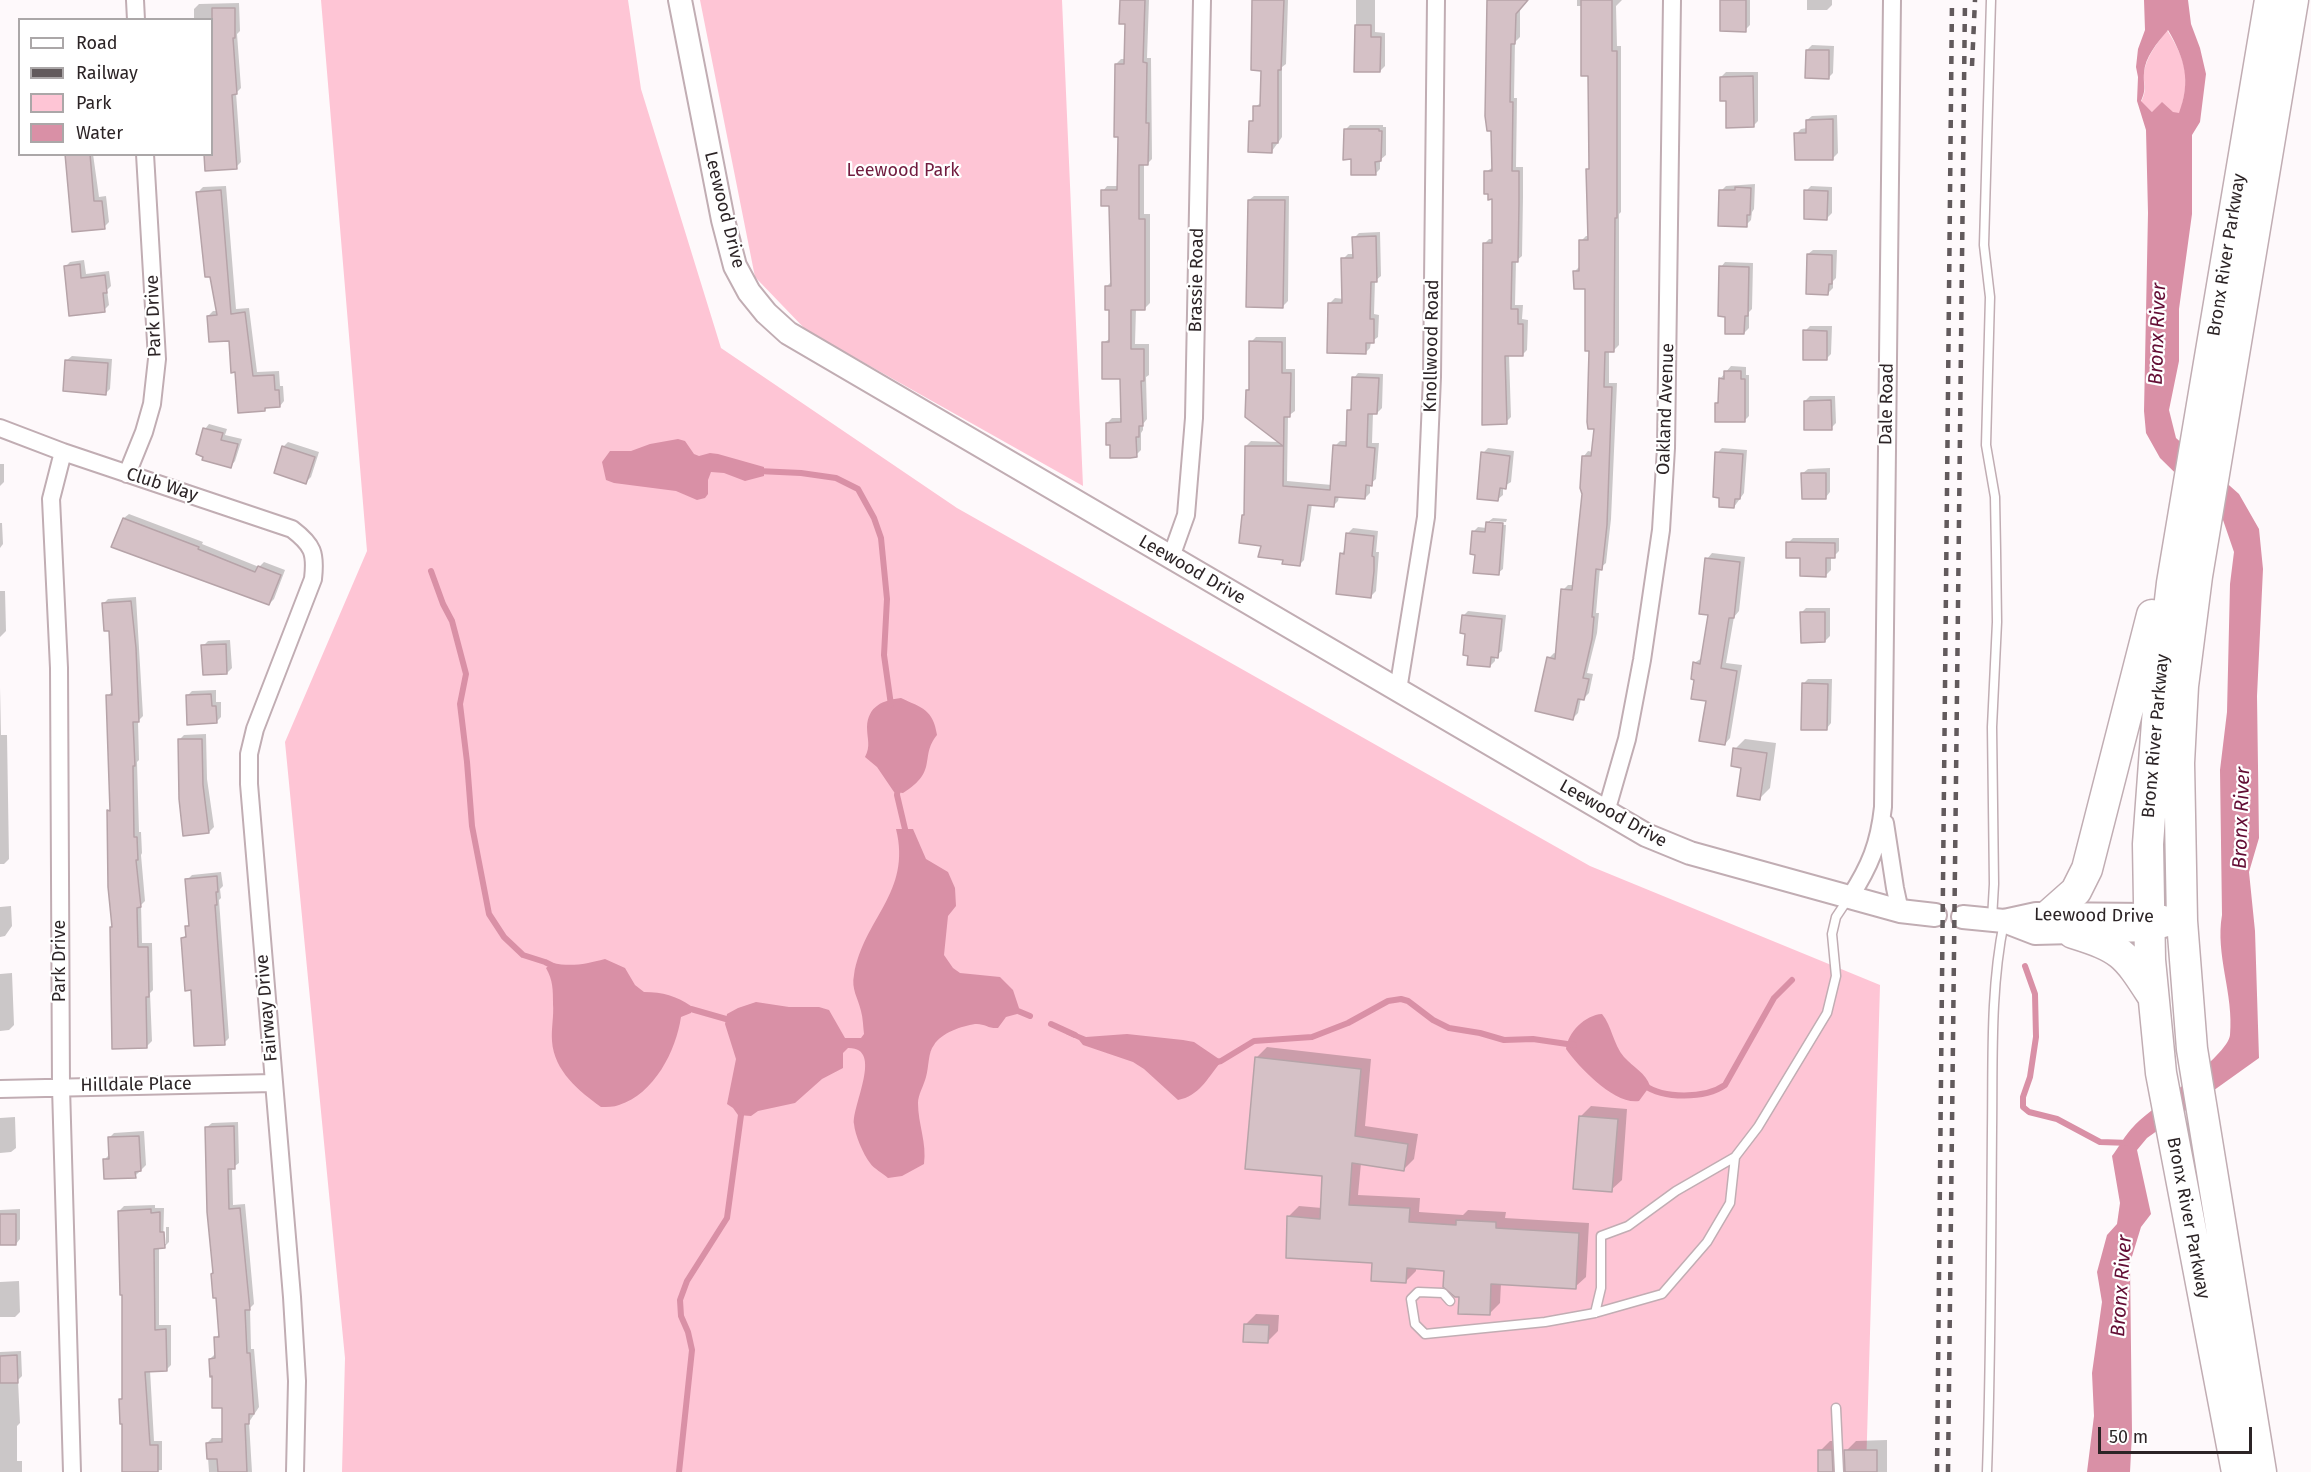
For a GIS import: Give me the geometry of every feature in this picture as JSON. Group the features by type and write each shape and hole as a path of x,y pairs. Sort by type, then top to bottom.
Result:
{"highway":[{"name":"Bronx River Parkway","path":"2206,453 2270,0"},
{"name":"Bronx River Parkway","path":"2237,1472 2161,1073 2152,995 2148,853 2153,760 2163,659 2195,512 2293,0"},
{"name":"Bronx River Parkway","path":"2195,512 2188,640 2180,724 2178,797 2182,921 2192,1049 2220,1208 2261,1472"},
{"path":"2050,914 2076,891 2087,869 2153,610 2195,512"},
{"path":"2073,933 2106,943 2122,954 2152,995"}],"street":[{"path":"135,0 136,18"},
{"name":"Leewood Drive","path":"680,0 723,220 735,266 749,292 766,314 788,333 1646,835 1679,849 1850,897 1900,910 1935,915"},
{"name":"Brassie Road","path":"1171,557 1187,506 1194,418 1202,0"},
{"name":"Knollwood Road","path":"1398,690 1426,517 1432,376 1436,0"},
{"name":"Oakland Avenue","path":"1606,812 1627,739 1642,660 1660,530 1667,436 1672,0"},
{"name":"Dale Road","path":"1850,897 1873,856 1880,831 1883,807 1892,0"},
{"name":"Park Drive","path":"127,474 144,432 152,404 157,359 145,156"},
{"name":"Club Way","path":"0,428 63,452 292,529 302,536 315,554"},
{"name":"Park Drive","path":"63,452 51,499 59,668 61,1087 72,1472"},
{"name":"Fairway Drive","path":"294,1472 295,1357 284,1192 249,784 249,754 255,729 312,579 315,554"},
{"name":"Dale Road","path":"1883,807 1900,910"},
{"name":"Leewood Drive","path":"1963,917 1998,920 2050,914 2149,922 2182,921"},
{"name":"Leewood Drive","path":"1998,920 2035,933 2073,933 2149,922"},
{"name":"Hilldale Place","path":"0,1089 273,1083"}],"lane":[{"path":"1987,1472 1994,1050 1999,947 1994,884 1992,727 1997,563 1995,497 1986,445 1990,297 1984,245 1991,0"},
{"path":"1595,1313 1601,1288 1601,1236 1628,1226 1676,1191 1735,1157 1758,1128 1827,1013 1836,976 1832,934 1836,917 1850,897"},
{"path":"1450,1301 1443,1293 1418,1292 1411,1299 1415,1324 1425,1334 1545,1322 1595,1313 1662,1294 1707,1242 1730,1203 1735,1157"},
{"path":"1836,1408 1839,1472"}],"green space":[{"path":"321,0 628,0 641,89 721,348 957,508 1590,866 1880,985 1866,1472 342,1472 345,1358 285,742 367,551"},
{"name":"Leewood Park","path":"700,0 1062,0 1083,486 806,330 755,277"},
{"path":"2167,30 2179,51 2185,70 2185,90 2180,114 2152,112 2141,102 2147,61"}],"water":[{"name":"Bronx River","path":"2144,0 2188,0 2191,24 2206,74 2200,122 2192,135 2192,214 2179,309 2179,361 2169,410 2176,438 2239,494 2259,529 2263,569 2257,696 2259,838 2249,872 2255,931 2259,1058 2147,1138 2137,1150 2151,1214 2141,1227 2130,1263 2132,1433 2130,1472 2087,1472 2094,1416 2092,1373 2102,1302 2097,1272 2107,1235 2117,1224 2120,1203 2112,1156 2134,1126 2217,1056 2230,1035 2231,1020 2220,930 2222,915 2220,770 2227,712 2230,584 2234,552 2223,520 2160,458 2146,433 2144,411 2148,213 2146,130 2137,101 2136,67 2138,49 2145,30","holes":["2168,30 2179,51 2184,70 2185,91 2179,113 2173,112 2162,102 2152,112 2141,101 2147,61 2152,50"]},
{"path":"678,439 685,441 694,454 699,456 710,453 718,454 764,467 764,476 745,481 724,473 711,472 708,480 708,494 705,498 697,500 676,491 606,480 602,462 610,451 631,451 650,444"},
{"path":"901,698 925,710 933,720 937,735 929,750 925,771 921,778 903,793 894,792 877,767 865,757 868,746 868,720 873,709 888,700"},
{"path":"896,829 913,829 926,859 948,872 955,888 956,906 948,916 944,955 953,968 960,973 1000,977 1013,990 1019,1008 1017,1014 1006,1017 998,1028 978,1024 970,1025 952,1031 937,1041 932,1048 918,1100 924,1164 902,1176 888,1178 867,1159 854,1124 865,1067 864,1057 859,1050 848,1048 843,1053 843,1068 822,1079 795,1103 758,1111 751,1116 738,1115 727,1104 736,1059 725,1024 727,1014 756,1002 789,1007 819,1007 829,1010 845,1038 861,1038 864,1034 863,1019 853,980 859,955 892,889 899,851"},
{"path":"605,959 625,968 635,985 644,992 669,995 691,1006 691,1013 681,1017 674,1044 653,1081 632,1099 610,1107 601,1107 584,1094 557,1062 552,1041 552,985 546,968 552,963 566,965"},
{"path":"1602,1014 1620,1052 1648,1081 1650,1086 1639,1101 1629,1101 1608,1091 1579,1065 1566,1049 1570,1036 1578,1026 1589,1017"},
{"path":"1069,1030 1086,1037 1127,1034 1194,1042 1219,1059 1220,1063 1197,1091 1178,1100 1144,1069 1133,1062 1083,1045 1079,1040 1066,1034"}],"building":[{"path":"1120,0 1145,0 1143,62 1147,63 1148,165 1139,165 1139,219 1145,219 1145,310 1131,310 1131,349 1144,349 1144,381 1141,381 1143,426 1139,426 1139,437 1136,437 1137,457 1110,458 1110,445 1106,445 1106,423 1121,422 1120,379 1102,379 1102,342 1109,342 1109,310 1105,310 1105,286 1111,286 1109,206 1101,206 1101,190 1117,190 1118,137 1114,137 1115,64 1124,64 1125,24 1119,24"},
{"path":"1252,0 1284,0 1281,70 1278,70 1278,143 1272,143 1272,153 1248,152 1249,121 1253,121 1253,106 1260,106 1261,71 1251,70"},
{"path":"1487,0 1528,0 1516,14 1515,44 1511,44 1510,102 1513,102 1512,171 1519,171 1518,262 1512,262 1511,309 1518,309 1518,324 1523,324 1523,356 1505,356 1507,424 1482,425 1483,243 1492,243 1492,199 1488,200 1488,194 1484,194 1484,171 1492,171 1491,131 1487,131 1485,116"},
{"path":"1581,0 1612,0 1612,51 1617,51 1617,218 1615,218 1614,352 1605,352 1604,387 1612,387 1607,525 1602,570 1596,569 1592,639 1583,678 1589,679 1584,700 1578,699 1573,720 1535,711 1547,657 1555,659 1561,589 1572,590 1582,494 1580,488 1582,456 1591,456 1594,429 1588,429 1587,422 1589,351 1585,351 1585,289 1574,289 1573,271 1579,271 1579,240 1588,240 1586,169 1589,169 1588,76 1581,76"},
{"path":"1720,0 1746,0 1746,32 1720,31"},
{"path":"212,8 235,8 235,38 233,38 237,94 232,95 237,169 205,171 204,156 213,156"},
{"path":"1355,25 1371,25 1371,37 1381,37 1380,72 1354,72"},
{"path":"1806,50 1829,50 1829,79 1805,78"},
{"path":"1753,76 1754,127 1726,128 1726,101 1720,101 1720,77"},
{"path":"1833,119 1833,160 1795,160 1794,133 1806,133 1806,120"},
{"path":"1344,129 1379,129 1382,131 1381,161 1375,162 1376,175 1351,175 1351,159 1343,160"},
{"path":"65,156 90,156 94,201 102,201 105,229 72,232"},
{"path":"1735,187 1751,188 1747,227 1718,226 1719,190 1735,190"},
{"path":"221,190 231,314 245,312 253,376 274,375 275,390 279,390 280,407 265,408 265,411 238,413 235,372 231,373 229,341 209,342 207,316 217,315 210,277 205,277 196,192"},
{"path":"1804,190 1828,191 1827,220 1804,219"},
{"path":"1248,200 1285,200 1283,308 1246,307"},
{"path":"1376,236 1377,282 1371,282 1370,319 1374,319 1374,343 1366,343 1366,354 1327,353 1328,303 1342,303 1341,258 1353,258 1352,237"},
{"path":"1807,254 1832,255 1832,284 1829,284 1828,295 1806,294"},
{"path":"80,264 81,278 105,275 107,293 103,293 105,312 69,316 64,266"},
{"path":"1719,266 1749,267 1748,316 1745,316 1744,334 1725,334 1725,317 1718,316"},
{"path":"1803,330 1827,331 1827,360 1803,360"},
{"path":"1249,341 1282,342 1282,373 1291,373 1290,417 1284,417 1283,486 1330,490 1333,445 1346,446 1347,410 1351,410 1352,377 1379,378 1377,414 1368,414 1367,447 1375,448 1372,486 1366,485 1365,499 1335,497 1334,507 1308,505 1300,566 1282,564 1283,560 1258,557 1261,546 1239,543 1242,515 1244,515 1245,446 1283,446 1245,417 1246,390 1249,390"},
{"path":"65,360 108,363 106,395 63,391"},
{"path":"1724,371 1741,371 1741,379 1745,379 1745,422 1715,422 1719,378 1724,379"},
{"path":"1831,400 1832,430 1804,430 1804,401"},
{"path":"203,428 223,433 221,440 238,444 231,468 202,460 203,457 196,454"},
{"path":"282,446 315,457 306,484 274,473"},
{"path":"1481,452 1510,456 1506,489 1500,488 1498,501 1477,499"},
{"path":"1715,452 1743,454 1740,499 1735,499 1734,508 1719,507 1719,498 1713,497"},
{"path":"1801,473 1826,473 1826,499 1802,499"},
{"path":"123,518 199,547 198,549 255,572 258,566 281,575 269,605 111,547"},
{"path":"1486,522 1503,523 1499,575 1473,573 1475,555 1470,554 1472,531 1485,532"},
{"path":"1346,533 1374,536 1371,598 1336,594 1340,553 1344,554"},
{"path":"1786,542 1835,543 1835,558 1826,558 1826,577 1800,576 1800,558 1786,558"},
{"path":"1705,558 1740,562 1734,618 1729,618 1721,668 1737,671 1725,745 1699,741 1706,701 1691,699 1694,680 1691,679 1693,662 1700,664 1708,615 1699,614"},
{"path":"131,601 136,648 139,722 133,722 134,837 137,837 138,860 136,860 141,907 137,908 138,947 148,947 147,1048 112,1049 110,927 112,927 108,887 107,810 110,811 106,695 112,695 109,631 104,631 102,603"},
{"path":"1800,612 1825,612 1825,642 1801,643"},
{"path":"1462,615 1502,619 1498,658 1491,657 1490,667 1467,665 1468,656 1463,655 1465,634 1460,633"},
{"path":"226,644 227,674 203,675 201,645"},
{"path":"1802,683 1828,684 1827,730 1801,730"},
{"path":"211,694 212,706 216,706 217,723 187,725 186,695"},
{"path":"178,739 202,739 203,785 209,833 183,836 179,799"},
{"path":"1733,748 1767,753 1760,800 1737,796 1741,768 1731,766"},
{"path":"217,876 218,892 216,892 217,905 215,905 225,1045 194,1046 191,990 185,991 181,938 186,937 185,926 189,926 185,879"},
{"path":"1255,1057 1361,1069 1355,1136 1408,1144 1404,1171 1352,1163 1349,1205 1410,1208 1409,1222 1456,1225 1456,1220 1496,1222 1496,1228 1579,1233 1576,1289 1491,1284 1490,1315 1458,1314 1459,1297 1455,1297 1443,1287 1444,1271 1407,1268 1406,1283 1371,1281 1372,1263 1286,1258 1287,1216 1320,1219 1322,1176 1245,1169"},
{"path":"1579,1116 1618,1119 1612,1192 1573,1189"},
{"path":"234,1126 235,1169 228,1169 229,1209 240,1208 250,1310 245,1310 254,1414 249,1414 249,1424 245,1424 247,1472 218,1472 217,1459 207,1459 206,1443 222,1442 222,1408 212,1408 212,1376 210,1377 209,1359 215,1358 214,1337 219,1337 216,1298 213,1298 211,1274 213,1273 207,1212 205,1127"},
{"path":"139,1136 141,1171 135,1172 136,1178 104,1179 103,1159 109,1159 108,1137"},
{"path":"151,1209 151,1213 160,1212 160,1232 164,1232 165,1248 154,1249 155,1330 166,1329 167,1371 145,1372 150,1445 158,1445 158,1472 122,1472 122,1424 120,1424 119,1399 122,1399 122,1295 120,1295 118,1211"},
{"path":"0,1214 16,1214 16,1245 0,1245"},
{"path":"1244,1324 1269,1325 1268,1343 1243,1342"},
{"path":"17,1355 18,1383 0,1383 0,1356"},
{"path":"1818,1450 1832,1450 1833,1472 1818,1472"},
{"path":"1844,1450 1877,1450 1877,1472 1845,1472"}],"waterway":[{"path":"758,471 801,473 836,478 858,489 874,518 881,538 887,599 884,655 891,705"},
{"path":"431,571 452,621 466,674 460,704 472,826 489,914 504,937 523,955 555,967"},
{"path":"898,786 897,795 905,829"},
{"path":"2025,966 2035,994 2036,1037 2030,1077 2023,1097 2023,1107 2029,1112 2057,1119 2100,1142 2130,1143"},
{"path":"1644,1085 1662,1093 1684,1096 1707,1093 1725,1085 1774,998 1792,980"},
{"path":"1213,1063 1221,1061 1254,1041 1312,1037 1348,1023 1388,1001 1401,999 1408,1001 1433,1020 1449,1028 1504,1040 1533,1039 1574,1045"},
{"path":"691,1009 726,1019"},
{"path":"1018,1011 1030,1016"},
{"path":"1051,1024 1075,1035"},
{"path":"679,1472 692,1350 681,1316 680,1300 687,1281 727,1218 741,1115"}],"railway":[{"path":"1937,1472 1952,0"},
{"path":"1948,1472 1965,0"},
{"path":"1972,66 1975,0"}]}
